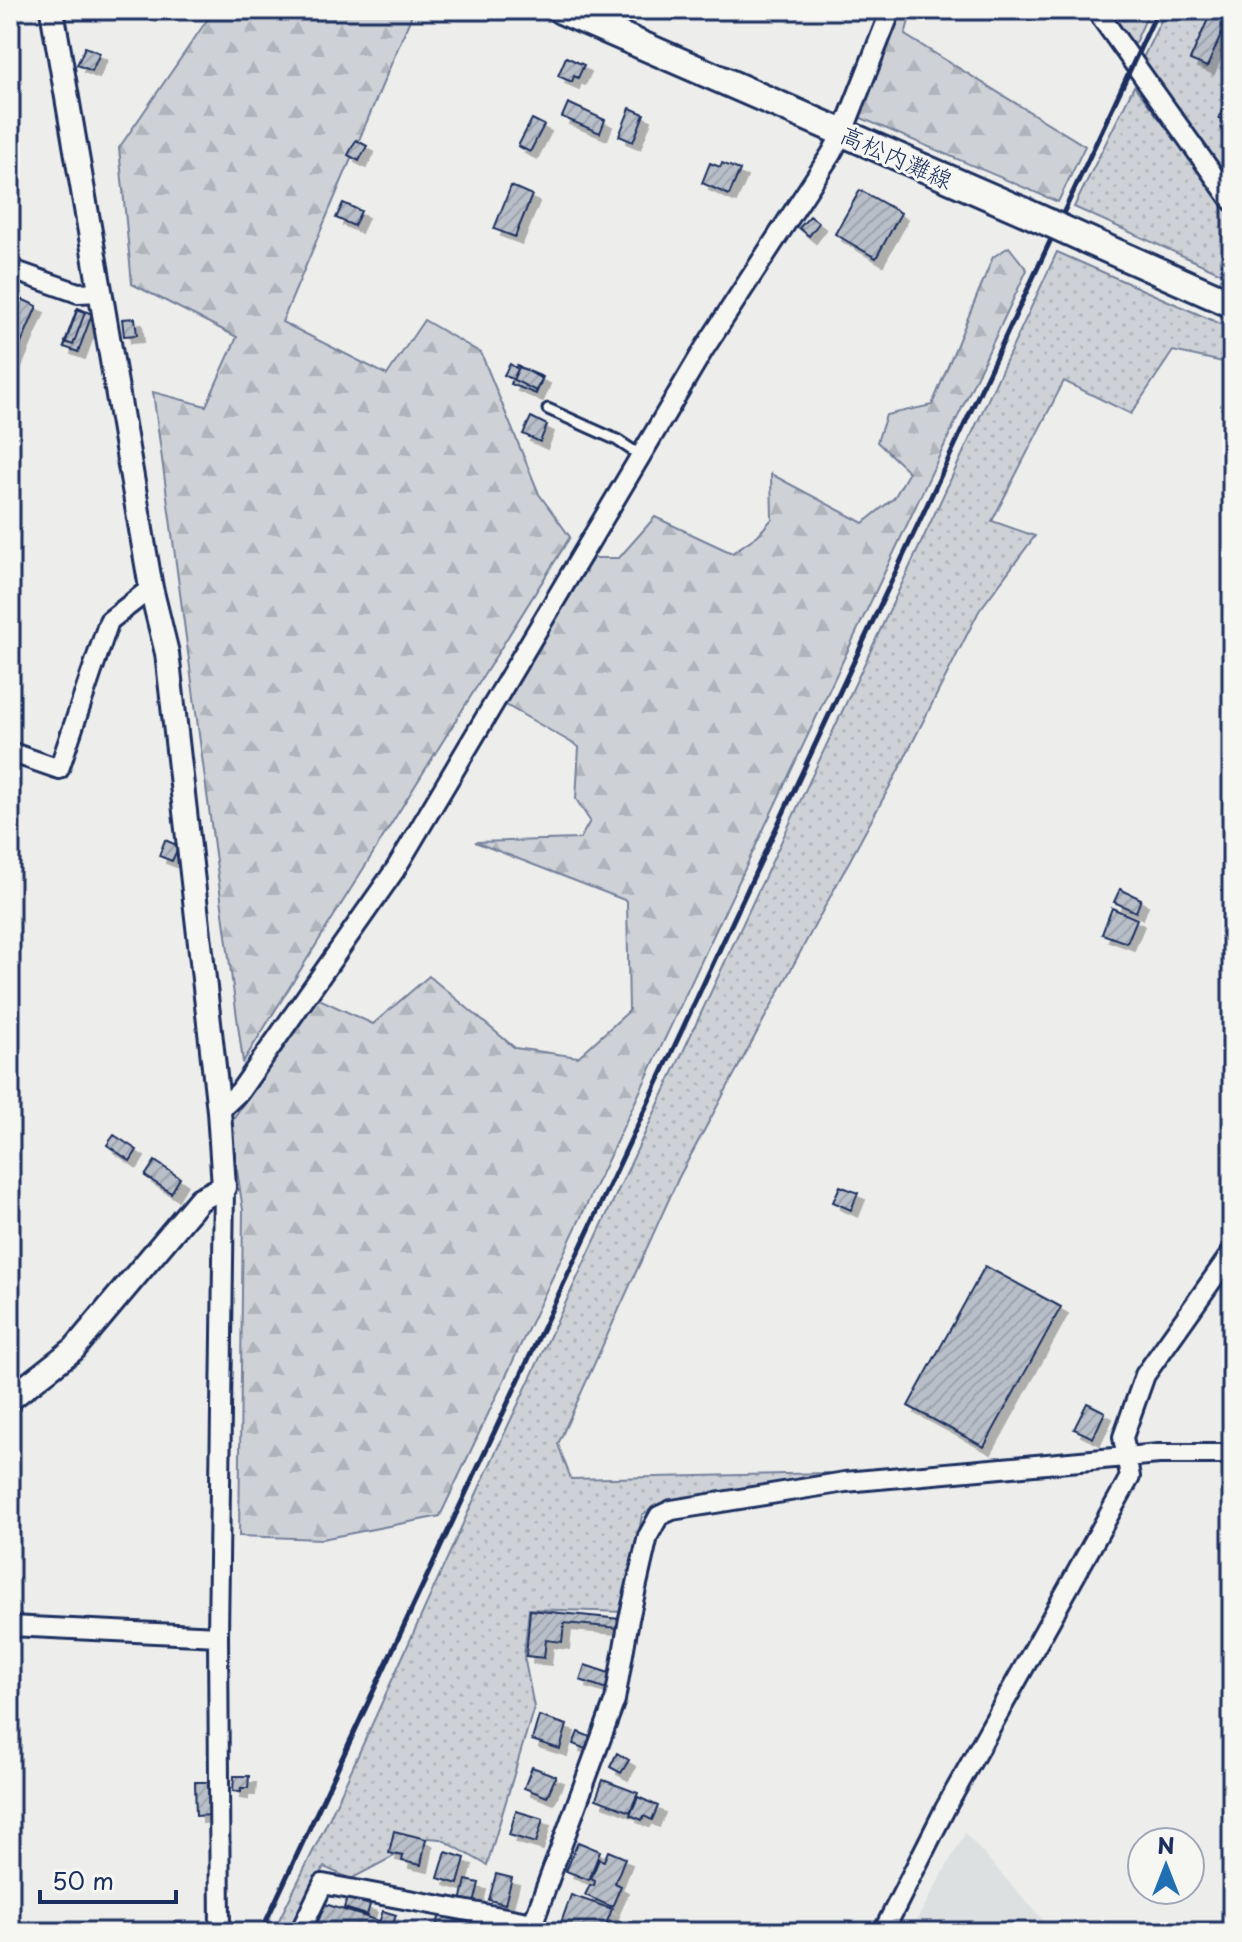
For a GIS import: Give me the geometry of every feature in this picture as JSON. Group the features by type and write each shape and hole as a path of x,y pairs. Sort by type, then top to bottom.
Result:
{"main road":[{"name":"高松内灘線","path":"561,10 1232,304"}],"street":[{"path":"52,10 151,588 167,653 219,1111 224,1187 218,1636 220,1932"},
{"path":"219,1111 240,1091 395,870 704,349 843,132 891,10"},
{"path":"1096,10 1232,201"},
{"path":"10,269 78,293 101,292"},
{"path":"10,752 59,769 109,621 151,588"},
{"path":"10,1399 74,1349 200,1199 224,1187"},
{"path":"883,1932 945,1809 1130,1477 1123,1437 1145,1375 1232,1252"},
{"path":"300,1932 323,1884 533,1923 615,1700 648,1536 659,1516 672,1510 845,1482 1159,1454 1232,1454"},
{"path":"10,1626 218,1636"}],"lane":[{"path":"548,409 617,440 641,456"}],"shaded area":[{"path":"965,1833 1054,1932 910,1932"}],"green space":[{"path":"214,10 414,10 282,322 387,375 424,320 481,353 539,494 570,537 243,1062 153,392 206,406 237,337 132,284 119,148"},
{"path":"896,10 912,10 905,35 1085,146 1058,202 854,115"},
{"path":"1104,10 1150,10 1133,47"},
{"path":"1166,10 1232,10 1232,190 1142,60"},
{"path":"1134,86 1232,212 1232,278 1074,207"},
{"path":"1009,247 1027,270 440,1516 322,1539 239,1536 243,1210 230,1123 317,998 373,1024 429,976 515,1048 578,1057 629,1011 627,901 475,842 580,839 590,821 576,799 579,747 504,704 593,558 619,558 655,517 732,553 758,535 772,519 771,474 863,523 894,498 909,472 877,442 886,415 932,405 993,257"},
{"path":"1057,252 1232,329 1232,364 1173,351 1131,414 1064,381 992,521 1035,536 979,611 898,771 679,1177 558,1444 571,1479 828,1473 820,1481 658,1505 642,1515 625,1612 529,1609 524,1656 534,1707 487,1865 441,1839 428,1838 351,1879 324,1867 294,1932 273,1932 330,1817 485,1475"}],"building":[{"path":"1212,10 1232,10 1207,67 1190,60"},
{"path":"85,47 100,53 92,71 77,65"},
{"path":"566,57 584,65 578,78 574,76 572,82 558,76"},
{"path":"1232,73 1232,124 1219,118 1228,98 1222,96"},
{"path":"568,103 605,120 600,133 562,117"},
{"path":"630,108 644,114 633,142 619,136"},
{"path":"532,119 544,125 530,152 518,146"},
{"path":"356,140 367,146 359,161 348,155"},
{"path":"710,163 720,167 722,163 740,170 729,195 702,183"},
{"path":"511,186 532,195 515,237 494,229"},
{"path":"860,190 901,213 876,258 835,234"},
{"path":"343,203 361,211 354,226 336,218"},
{"path":"810,216 819,223 809,236 799,228"},
{"path":"17,297 37,306 11,367 10,313"},
{"path":"78,308 92,314 78,352 64,347"},
{"path":"77,309 85,312 73,345 65,342"},
{"path":"135,318 137,335 124,336 122,319"},
{"path":"510,364 542,379 536,391 504,375"},
{"path":"519,367 543,377 536,394 511,384"},
{"path":"531,417 547,425 540,442 523,434"},
{"path":"165,840 179,846 172,861 159,856"},
{"path":"1120,889 1141,899 1136,912 1114,902"},
{"path":"1112,908 1137,919 1127,943 1102,934"},
{"path":"114,1135 137,1150 130,1161 107,1145"},
{"path":"155,1161 180,1178 171,1193 145,1176"},
{"path":"840,1186 858,1193 851,1210 833,1202"},
{"path":"985,1266 1061,1307 984,1447 908,1406"},
{"path":"1087,1403 1105,1412 1093,1438 1074,1429"},
{"path":"530,1610 620,1619 619,1628 564,1623 562,1642 546,1640 544,1658 526,1656"},
{"path":"585,1665 612,1674 607,1689 580,1680"},
{"path":"539,1716 567,1725 560,1749 532,1740"},
{"path":"578,1732 593,1738 588,1750 573,1744"},
{"path":"617,1753 629,1760 621,1773 610,1767"},
{"path":"532,1767 556,1776 547,1797 524,1788"},
{"path":"234,1776 249,1776 248,1788 241,1788 241,1792 233,1791"},
{"path":"603,1780 638,1793 630,1812 596,1799"},
{"path":"195,1782 211,1782 212,1815 196,1816"},
{"path":"638,1797 658,1806 652,1820 630,1815"},
{"path":"516,1811 543,1819 536,1843 509,1835"},
{"path":"394,1831 426,1839 421,1865 402,1861 403,1856 389,1853"},
{"path":"578,1842 600,1851 589,1880 566,1871"},
{"path":"608,1851 625,1858 615,1883 621,1886 612,1907 585,1895 590,1885 594,1886 595,1881 591,1879 599,1859 604,1861"},
{"path":"446,1852 465,1858 458,1884 438,1878"},
{"path":"496,1874 512,1878 505,1904 489,1900"},
{"path":"466,1880 479,1883 474,1904 461,1902"},
{"path":"571,1895 612,1909 603,1932 558,1931"},
{"path":"347,1898 370,1905 367,1915 344,1908"},
{"path":"325,1904 379,1921 375,1932 314,1932"},
{"path":"383,1911 396,1915 390,1932 376,1932"},
{"path":"440,1915 463,1922 460,1932 435,1930"}],"railway":[{"path":"261,1932 1158,10"}]}
